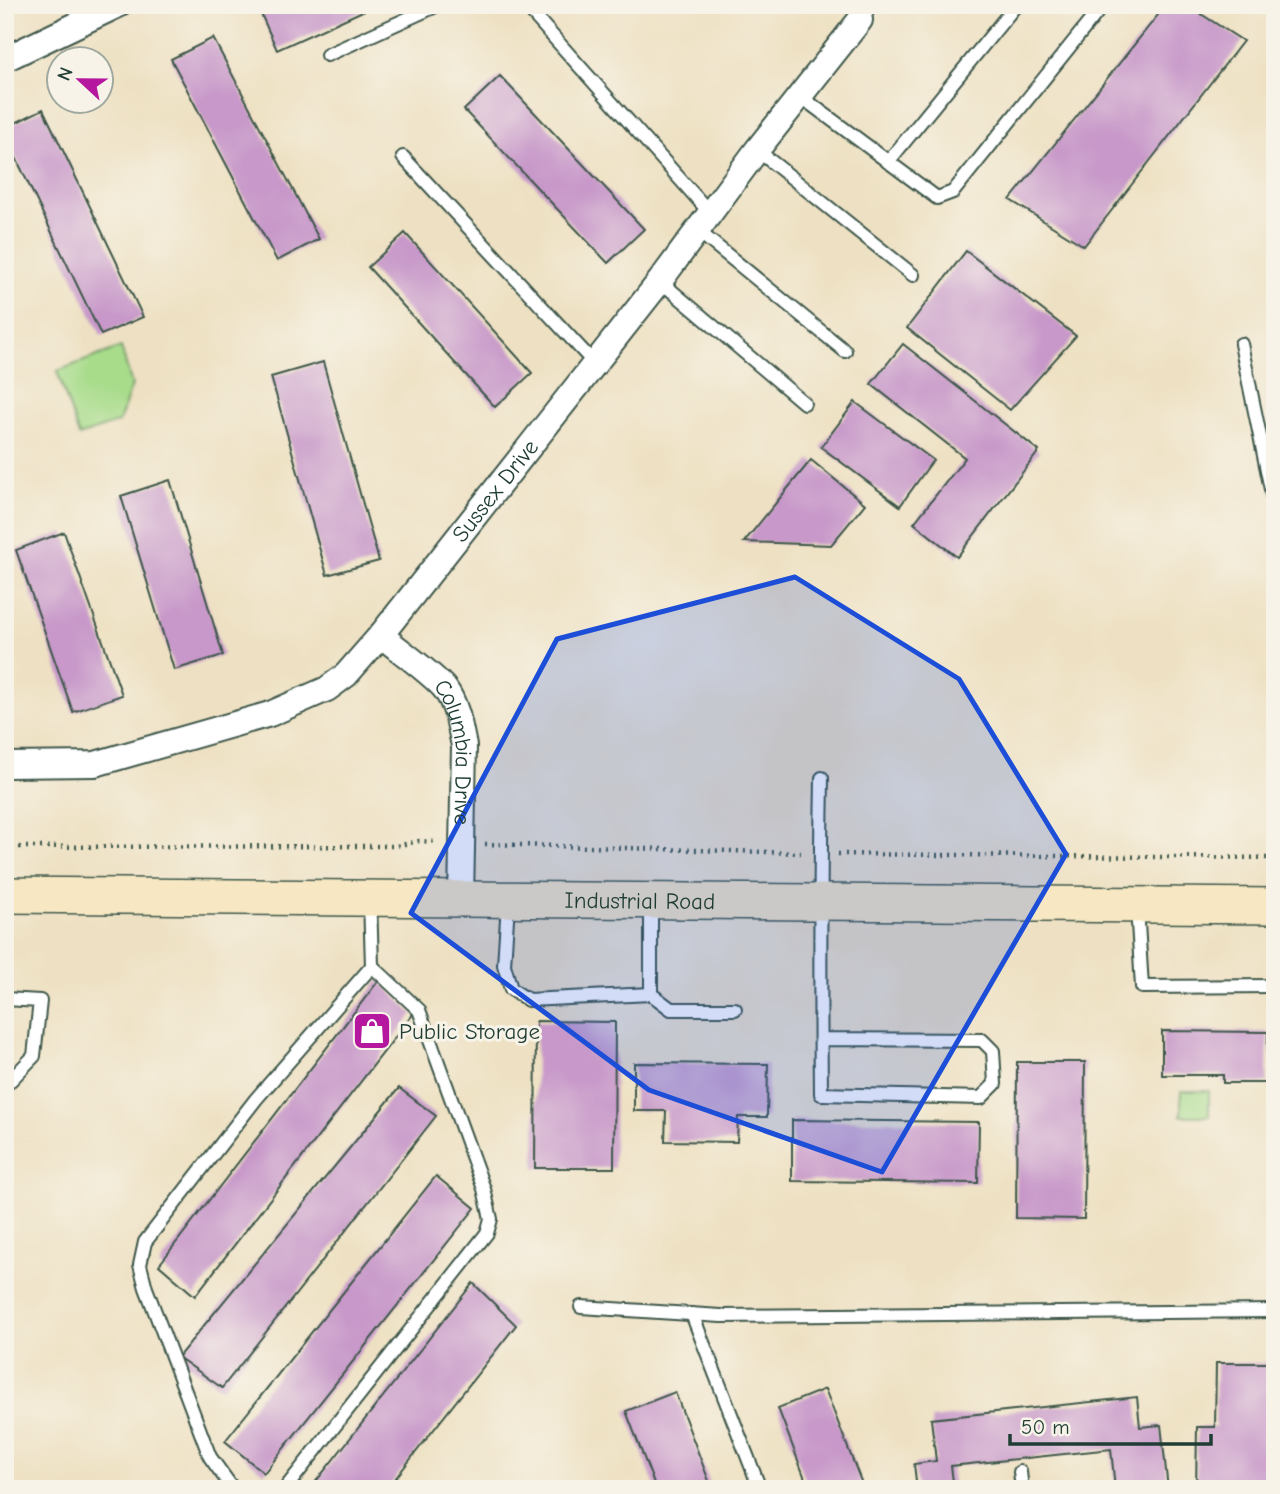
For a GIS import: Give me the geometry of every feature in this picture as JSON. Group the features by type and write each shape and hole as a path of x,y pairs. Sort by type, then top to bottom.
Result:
{"main road":[{"name":"Industrial Road","path":"5,895 1137,907 1275,906"}],"street":[{"path":"5,60 118,5"},
{"name":"Sussex Drive","path":"5,765 95,764 270,714 327,689 346,675 381,635 596,364 757,150 866,13"},
{"name":"Columbia Drive","path":"381,635 444,687 459,722 464,746 461,899"}],"lane":[{"path":"327,55 438,5"},
{"path":"525,5 704,223 845,351"},
{"path":"888,162 1016,5"},
{"path":"800,96 937,198 953,192 1103,5"},
{"path":"757,150 913,275"},
{"path":"403,157 596,364"},
{"path":"660,281 804,403"},
{"path":"1241,344 1275,509"},
{"path":"821,1039 982,1040 993,1051 995,1084 981,1098 821,1094 821,1039 822,902 822,778"},
{"path":"233,1489 210,1457 146,1288 140,1265 145,1242 256,1099 372,966 370,898"},
{"path":"508,899 504,965 511,989 528,1000 651,994 671,1009 735,1009"},
{"path":"651,901 651,994"},
{"path":"1137,907 1142,987 1273,986"},
{"path":"285,1489 486,1233 491,1219 484,1189 419,1010 372,966"},
{"path":"5,999 40,1001 34,1056 5,1086"},
{"path":"581,1307 735,1316 1275,1311"},
{"path":"692,1314 760,1489"},
{"path":"1020,1472 1023,1489"}],"path":[{"path":"5,847 396,846 419,841"},
{"path":"506,845 769,853"},
{"path":"862,855 1275,858"}],"highlighted area":[{"path":"795,577 959,679 1066,854 882,1172 649,1090 411,913 557,639"}],"green space":[{"path":"121,347 132,385 119,422 79,436 57,371"},
{"path":"1181,1091 1209,1091 1209,1116 1181,1116"}],"building":[{"path":"257,5 376,5 277,50"},
{"path":"1166,5 1187,5 1243,41 1084,246 1010,200"},
{"path":"213,38 319,239 277,261 171,59"},
{"path":"500,76 644,229 608,263 464,110"},
{"path":"43,109 143,317 101,335 5,135 5,128"},
{"path":"405,233 532,373 495,407 368,267"},
{"path":"966,251 1076,336 1010,410 907,328"},
{"path":"903,344 1039,451 957,557 914,523 965,458 871,384"},
{"path":"323,362 379,561 327,575 271,377"},
{"path":"855,402 933,460 900,506 821,447"},
{"path":"811,460 865,504 831,545 744,542"},
{"path":"170,480 223,655 174,670 121,496"},
{"path":"64,532 122,695 73,712 16,550"},
{"path":"379,980 413,1014 195,1296 159,1265"},
{"path":"536,1021 615,1022 614,1168 535,1168"},
{"path":"1162,1031 1268,1032 1267,1083 1223,1083 1223,1075 1162,1075"},
{"path":"1017,1062 1085,1062 1084,1219 1016,1218"},
{"path":"634,1063 768,1064 767,1117 738,1117 737,1142 665,1141 666,1111 634,1111"},
{"path":"399,1088 436,1116 222,1388 178,1357"},
{"path":"792,1120 979,1122 978,1183 792,1181"},
{"path":"436,1176 475,1208 264,1473 225,1441"},
{"path":"473,1283 516,1325 387,1489 310,1489"},
{"path":"1216,1363 1275,1363 1275,1489 1196,1489 1197,1427 1215,1427"},
{"path":"825,1389 864,1489 809,1489 778,1408"},
{"path":"675,1392 712,1489 656,1489 626,1411"},
{"path":"1137,1397 1140,1427 1161,1425 1168,1489 1115,1489 1111,1449 951,1466 954,1489 917,1489 914,1464 936,1461 931,1419"}],"place":[{"name":"Public Storage","path":"372,1031"}]}
